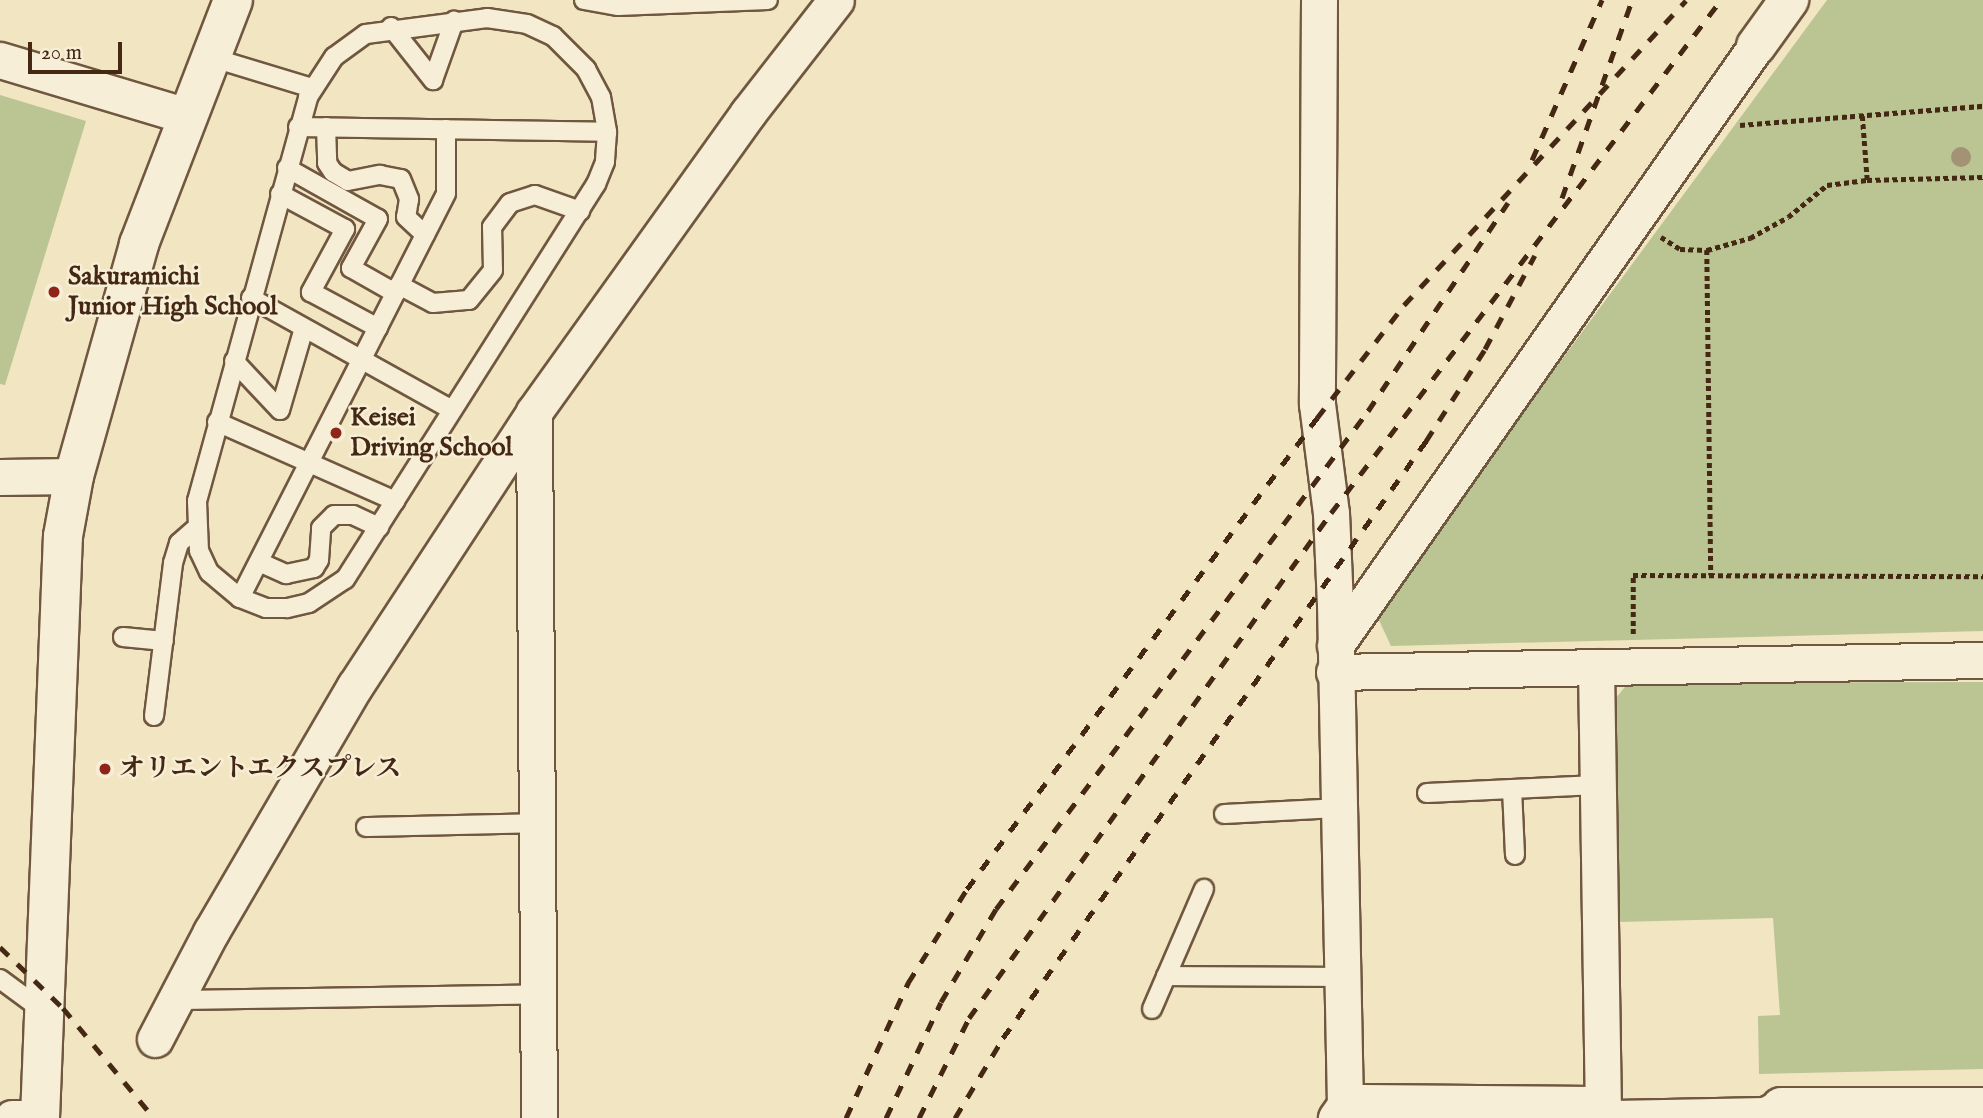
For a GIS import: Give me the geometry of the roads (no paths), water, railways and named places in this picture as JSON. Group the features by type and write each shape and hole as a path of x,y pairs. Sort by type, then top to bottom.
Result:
{"street":[{"path":"40,1118 55,794 53,705 63,536 74,476 139,244 233,0"},
{"path":"155,1039 355,686 534,412 748,113 835,0"},
{"path":"1319,0 1317,404 1331,513 1340,977 1348,1109 1765,1115 1781,1107 1864,1113 1983,1107"},
{"path":"1335,659 1789,0"},
{"path":"0,60 187,116"},
{"path":"534,412 539,1118"},
{"path":"0,477 74,476"},
{"path":"1335,659 1596,667 1983,660"},
{"path":"1596,667 1604,1112"},
{"path":"12,1118 26,1118"}],"lane":[{"path":"584,0 618,6 768,0"},
{"path":"503,18 553,36 586,69 601,97 607,132 605,162 580,211 345,579 309,603 266,608 240,598 209,572 194,530 197,501 217,422 298,127 312,88 334,57 351,43 391,27 454,21 503,18"},
{"path":"391,27 433,80 454,21"},
{"path":"210,57 312,88"},
{"path":"298,127 607,132"},
{"path":"326,127 327,163 333,172 348,181 380,175 401,179 409,198 406,217 425,235"},
{"path":"240,598 446,193 446,129"},
{"path":"287,168 378,219 351,268 433,303 469,300 493,270 492,227 510,202 535,195 580,211"},
{"path":"280,194 345,229 311,292 378,328"},
{"path":"251,298 452,410"},
{"path":"234,361 280,410 304,328"},
{"path":"217,422 395,501"},
{"path":"259,562 286,574 314,568 320,560 321,528 334,515 353,515 379,527"},
{"path":"154,716 173,563 179,543 194,530"},
{"path":"123,637 164,640"},
{"path":"1427,793 1598,785"},
{"path":"1512,789 1515,855"},
{"path":"1224,814 1337,808"},
{"path":"366,827 536,823"},
{"path":"1152,1009 1204,889"},
{"path":"1166,976 1340,977"},
{"path":"0,979 45,1012"},
{"path":"175,1000 538,994"}],"railway":[{"path":"1532,160 1602,0"},
{"path":"1562,198 1632,0"},
{"path":"846,1118 908,983 967,889 1317,418 1404,305 1686,0"},
{"path":"919,1118 969,1018 1331,513 1721,0"},
{"path":"886,1118 941,1002 996,909 1368,411 1508,203"},
{"path":"955,1118 1003,1038 1426,441 1485,349 1535,255"},
{"path":"0,947 63,1008 154,1118"}],"place":[{"name":"Sakuramichi Junior High School","path":"54,292"},
{"name":"Keisei Driving School","path":"336,433"},
{"name":"オリエントエクスプレス","path":"105,769"}]}
